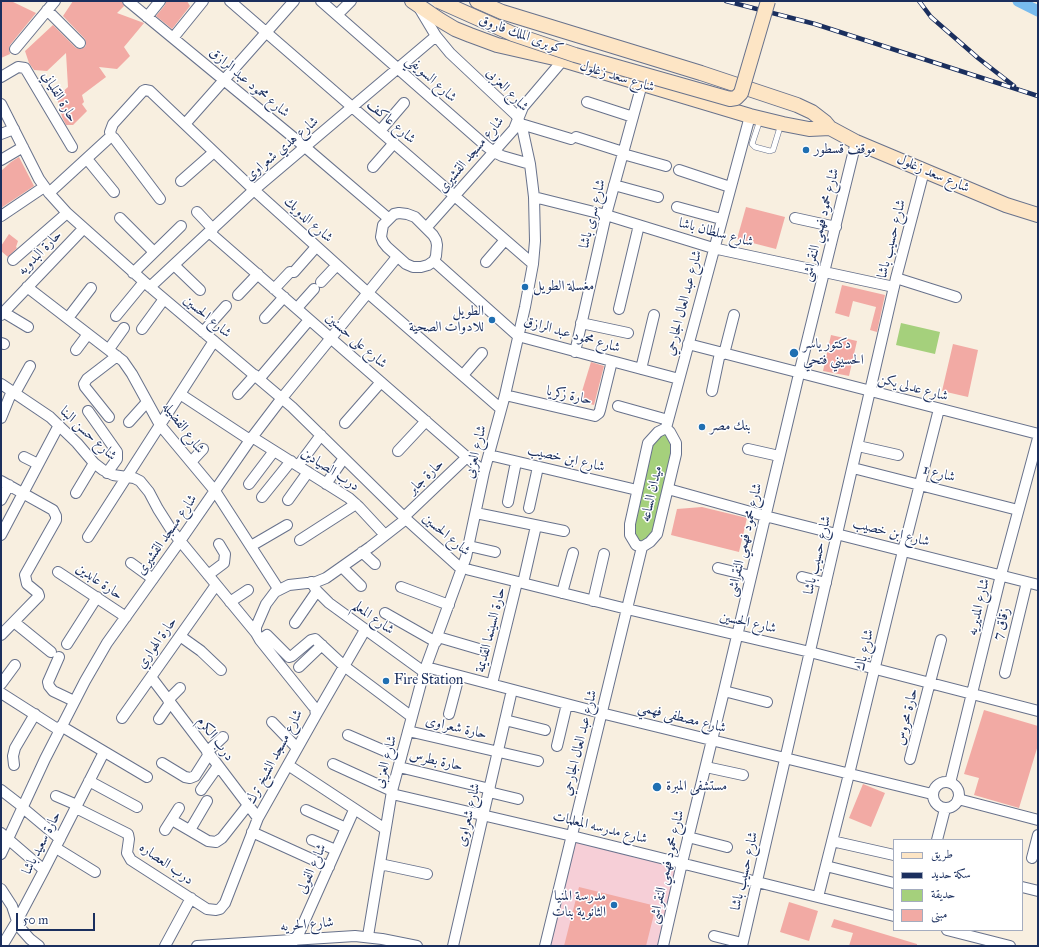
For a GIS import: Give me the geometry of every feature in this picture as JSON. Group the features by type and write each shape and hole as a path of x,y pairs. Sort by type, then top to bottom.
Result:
{"main road":[{"name":"كوبرى الملك فاروق","path":"439,1 513,34 575,55 730,99 736,98 741,93 768,1"},
{"name":"شارع سعد زغلول","path":"477,1 502,12 797,105 819,116 830,128 856,142 1006,205 1038,215"},
{"name":"شارع سعد زغلول","path":"415,2 440,20 470,35 498,45 562,60 781,124 809,129 830,128"}],"street":[{"path":"15,49 55,1"},
{"name":"شارع محمود عبد الرازق","path":"128,1 388,218"},
{"path":"147,17 160,1"},
{"path":"173,38 203,1"},
{"name":"شارع عاكف","path":"230,1 533,264"},
{"path":"185,124 294,1"},
{"name":"شارع السويفي","path":"321,1 494,152 502,156 530,164"},
{"path":"337,15 350,1"},
{"name":"شارع العزبى","path":"368,936 392,792 425,669 450,605 469,546 484,472 505,395 525,307 533,264 535,241 534,197 530,164 520,121 450,53 436,36 415,2"},
{"path":"47,10 80,43"},
{"name":"شارع هدي شعراوى","path":"116,316 147,285 174,265 254,190 436,36"},
{"name":"شارع مسجد القشيرى","path":"426,228 514,129 520,121 523,107 562,60"},
{"name":"حارة القلياني","path":"1,77 18,67 22,67 26,70 72,147"},
{"name":"شارع سرى باشا","path":"575,352 606,215 642,84"},
{"name":"شارع الدويك","path":"112,137 110,132 113,124 143,91 150,91 316,247 501,409"},
{"path":"587,102 633,117"},
{"path":"380,131 404,103"},
{"name":"شارع الحسين","path":"1,104 47,190 67,213 133,273 282,398 405,518 454,563 463,568 592,601 810,652 1038,711"},
{"name":"شارع عبد العال الجارحي","path":"667,424 730,187 755,117"},
{"path":"520,121 666,166"},
{"path":"1,134 14,129"},
{"path":"1,216 47,190 87,159 109,138 112,137 160,199"},
{"name":"شارع محمود فهمي النقراشى","path":"663,946 779,456 856,142"},
{"path":"373,167 394,143"},
{"path":"1,160 23,147"},
{"path":"181,181 214,152"},
{"path":"87,159 114,192"},
{"path":"679,170 730,187"},
{"name":"شارع حسيب باشا","path":"742,945 895,283 924,171"},
{"path":"614,185 658,197"},
{"name":"شارع سلطان باشا","path":"534,197 606,215 713,248 824,273 895,283 956,297"},
{"path":"677,207 721,219"},
{"name":"شارع على حسنين","path":"197,212 211,230 274,289 484,472"},
{"path":"13,260 67,213"},
{"path":"399,213 415,217 426,228 433,235 437,245 436,256 428,265 421,268 406,264 387,247 381,237 383,225 388,218 399,213"},
{"path":"120,218 154,252"},
{"path":"795,218 836,227"},
{"path":"619,309 639,225"},
{"path":"133,273 181,226"},
{"name":"حارة البدويه","path":"2,313 83,229"},
{"path":"486,262 505,240"},
{"path":"274,289 316,247"},
{"name":"شارع مسجد القشيرى","path":"1,854 5,836 23,807 60,728 99,655 251,439 282,398 397,257"},
{"name":"شارع محمود عبد الرازق","path":"434,260 518,336 679,379"},
{"path":"174,265 200,290"},
{"path":"297,308 336,265"},
{"path":"238,295 258,274"},
{"name":"شارع الفضيله","path":"27,287 117,356 132,374 160,425 215,491 279,590"},
{"path":"68,318 91,288"},
{"path":"265,318 284,297"},
{"path":"142,329 164,299"},
{"path":"203,332 226,306"},
{"path":"2,313 28,327"},
{"path":"641,369 654,315"},
{"path":"712,391 734,315"},
{"path":"238,394 257,377 309,320"},
{"path":"582,323 628,333"},
{"path":"108,349 124,328"},
{"path":"76,350 88,334"},
{"path":"88,537 214,341"},
{"name":"شارع عدلى يكن","path":"688,344 799,374 1038,434"},
{"path":"463,375 482,353"},
{"path":"109,417 84,384 87,379 117,356"},
{"name":"حارة زكريا","path":"505,395 595,416 600,410 612,361"},
{"path":"1,418 13,392 30,366"},
{"path":"345,423 381,382"},
{"name":"شارع حسن البنا","path":"1,384 59,425 94,463 107,473 140,481 145,486 164,521 258,636"},
{"name":"درب الصيادين","path":"180,394 251,439 308,472 356,504 385,535"},
{"path":"129,422 147,402"},
{"path":"618,406 667,424"},
{"name":"شارع باك","path":"818,897 850,774 903,550 939,409"},
{"path":"88,411 118,452 116,459 107,473"},
{"path":"398,451 426,421"},
{"name":"ميدان الساعه","path":"667,424 676,448 668,489 657,534 650,542 642,547 632,541 629,530 637,490 648,443 667,424"},
{"path":"1,536 59,425"},
{"path":"262,497 321,435"},
{"name":"شارع المديريه","path":"950,783 1001,575 1038,438"},
{"path":"858,446 898,455"},
{"path":"191,462 203,449"},
{"path":"748,449 779,456"},
{"path":"249,484 274,451"},
{"name":"شارع ابن خصيب","path":"489,455 637,490"},
{"path":"24,457 38,464"},
{"name":"حارة جابر","path":"405,518 467,457"},
{"path":"326,484 344,458"},
{"path":"508,502 516,462"},
{"path":"76,493 94,463"},
{"path":"529,508 538,467"},
{"name":"شارع 1","path":"853,468 1018,510"},
{"path":"288,500 308,472"},
{"path":"1,500 5,483 52,510 56,516 56,520 25,575 27,584 38,593 39,596 1,635"},
{"name":"شارع ابن خصيب","path":"668,489 765,516 1038,585"},
{"path":"300,540 356,504"},
{"path":"476,513 564,531"},
{"path":"405,518 385,535 326,578 311,582 289,584 279,590 266,604 256,627 258,636 268,636 289,657 311,640 316,639 344,666 412,717"},
{"path":"251,546 287,525"},
{"name":"حارة السينما القديمة","path":"492,684 536,526"},
{"path":"208,575 224,563 225,554 220,544"},
{"path":"469,546 495,552"},
{"name":"شارع عبد العال الجارحي","path":"545,946 642,547"},
{"path":"362,552 374,564"},
{"path":"562,593 573,553"},
{"path":"592,601 604,554"},
{"path":"131,563 153,579"},
{"path":"342,567 361,586"},
{"path":"718,568 751,576"},
{"name":"حارة عابدين","path":"58,572 126,617"},
{"path":"802,577 826,583"},
{"name":"شارع المعلم","path":"311,582 317,591 329,603 365,630 425,669"},
{"name":"زقاق 7","path":"1005,673 1027,582"},
{"name":"حارة الهواري","path":"122,718 216,585"},
{"path":"401,587 450,605"},
{"path":"230,602 248,590"},
{"path":"295,623 317,591"},
{"path":"67,644 97,597"},
{"path":"385,613 437,640 480,649"},
{"path":"14,622 55,655 48,682 49,686 53,691 74,701"},
{"path":"316,715 365,630"},
{"path":"180,636 201,651 221,670"},
{"name":"شارع مسجد الشيخ ترك","path":"216,910 220,909 225,903 258,818 316,715 315,708 258,636"},
{"name":"حارة محروس","path":"910,759 941,640"},
{"path":"299,667 322,645"},
{"path":"1,684 15,665"},
{"name":"شارع مصطفى فهمي","path":"425,669 492,684 601,713 932,794"},
{"path":"449,714 459,676"},
{"name":"درب الكرم","path":"150,677 258,818"},
{"path":"159,719 169,702 180,688"},
{"name":"شارع شعراوى","path":"453,946 512,690"},
{"path":"724,691 767,702"},
{"path":"1,693 147,778"},
{"path":"557,746 567,704"},
{"path":"14,765 13,756 15,748 35,714"},
{"path":"506,720 545,730"},
{"path":"272,722 297,748"},
{"name":"حارة شعراوى","path":"408,731 538,762"},
{"name":"حارة بطرس","path":"348,735 400,763 518,799"},
{"path":"162,763 185,777 190,778 197,773 208,753 223,738"},
{"name":"حارة سعيد باشا","path":"2,946 58,844 104,752"},
{"name":"شارع مدرسه المعلمات","path":"333,764 392,792 893,916"},
{"path":"288,765 354,810 385,829"},
{"path":"201,790 218,766"},
{"path":"706,766 743,775"},
{"path":"89,781 137,807"},
{"path":"942,782 950,783 956,788 959,795 953,806 945,809 935,804 932,794 933,790 938,784 942,782"},
{"path":"1,790 23,807 58,844 96,872"},
{"path":"56,796 76,807"},
{"path":"958,799 1038,820"},
{"path":"190,830 208,801"},
{"path":"172,820 208,841 219,841 248,805"},
{"name":"درب العصاره","path":"76,807 126,832 130,839 127,853 131,860 207,909 216,910"},
{"path":"165,830 178,808"},
{"path":"937,839 945,809"},
{"path":"306,810 346,828"},
{"name":"شارع الفولى","path":"296,940 354,810"},
{"path":"252,832 329,867"},
{"path":"1032,858 1038,835"},
{"path":"5,836 44,870"},
{"path":"688,837 727,847"},
{"path":"312,840 336,850"},
{"path":"832,841 893,855"},
{"path":"380,864 427,874"},
{"path":"826,866 893,883"},
{"path":"1023,886 1038,891"},
{"path":"1,889 12,906 17,921 30,939 39,946"},
{"path":"165,946 191,898"},
{"path":"951,931 1010,946"},
{"name":"شارع الحريه","path":"197,946 342,936 368,936 417,946"},
{"path":"714,936 742,945"}],"lane":[{"path":"755,117 752,144 755,147 770,151 773,150 781,124"}],"shaded area":[{"name":"مدرسة المنيا الثانوية بنات","path":"573,837 680,863 662,946 546,946"}],"green space":[{"path":"901,323 940,332 935,354 896,345"},
{"path":"666,432 673,448 653,535 642,543 636,540 633,533 651,445"}],"building":[{"path":"1,1 11,1 36,13 10,45 10,54 1,58"},
{"path":"73,1 122,1 124,6 117,13 144,23 124,47 130,56 117,69 99,67 106,77 82,95 84,102 82,104 87,111 73,125 66,125 62,117 57,97 68,87 66,53 47,71 34,70 29,63 25,51 53,25 76,48 81,49 85,47 85,39 63,16"},
{"path":"166,1 187,1 190,6 172,29 156,16 165,5"},
{"path":"19,157 34,186 1,208 1,171"},
{"path":"746,207 785,217 776,249 737,239"},
{"path":"9,234 18,241 17,248 8,257 1,251 1,246"},
{"path":"842,285 885,295 877,332 870,330 876,307 853,301 849,317 835,313"},
{"path":"831,335 857,341 849,376 823,371"},
{"path":"953,344 978,350 968,397 942,391"},
{"path":"591,362 604,366 594,405 579,401"},
{"path":"702,507 747,518 739,552 671,535 677,509"},
{"path":"984,710 1038,726 1038,745 1019,808 974,795 979,778 964,774"},
{"path":"863,784 885,793 871,827 849,818"},
{"path":"579,887 656,906 646,946 564,946"},
{"path":"789,902 818,911 809,941 780,932"},
{"path":"834,919 917,944 917,946 849,946 853,933 831,927"}],"waterway":[{"path":"1018,1 1038,11"}],"railway":[{"path":"726,1 815,24 1038,96"},
{"path":"919,1 931,17 978,58 1014,86"}],"place":[{"name":"موقف قسطور","path":"806,150"},
{"name":"مغسلة الطويل","path":"525,287"},
{"name":"الطويل للادوات الصحية","path":"492,320"},
{"name":"دكتور ياسر الحسيني فتحي","path":"794,353"},
{"name":"بنك مصر","path":"702,427"},
{"name":"Fire Station","path":"386,681"},
{"name":"مستشفى المبرة","path":"657,787"},
{"name":"مدرسة المنيا الثانوية بنات","path":"614,905"}]}
